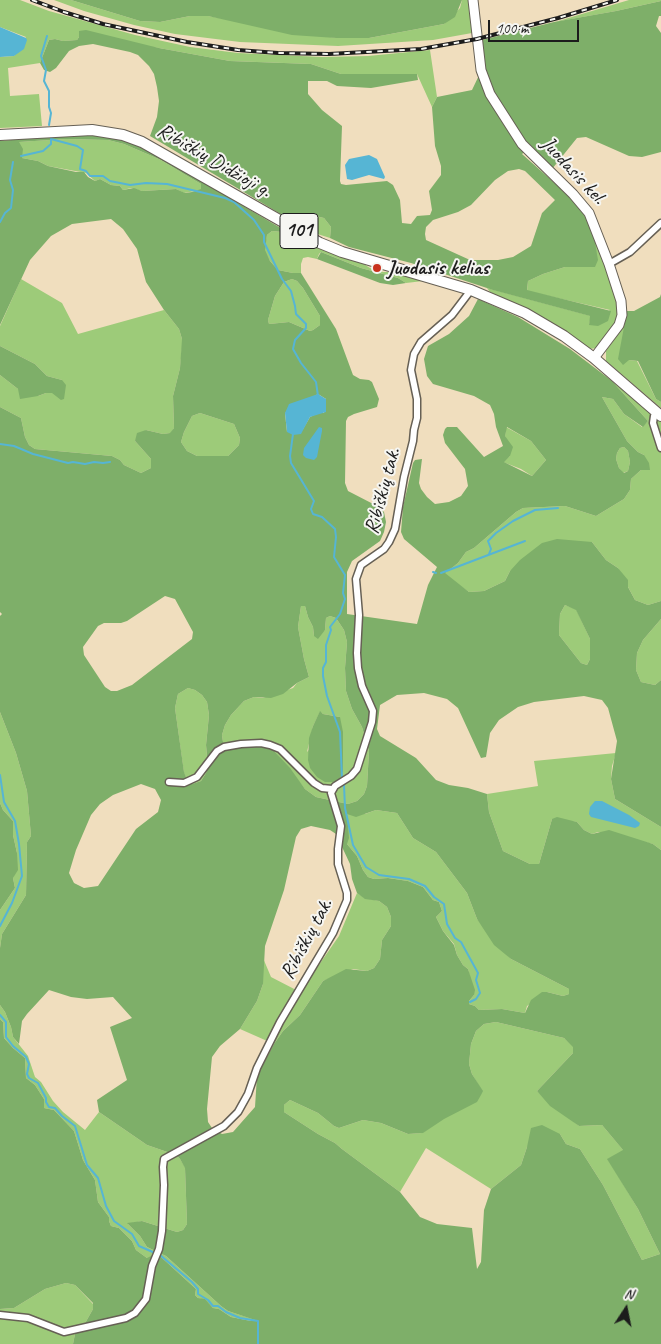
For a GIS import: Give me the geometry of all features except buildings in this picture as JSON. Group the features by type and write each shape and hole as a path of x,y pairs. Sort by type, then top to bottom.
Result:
{"main road":[{"name":"Ribiškių Didžioji g.","path":"0,134 92,130 132,138 158,150 320,243 342,252 471,290 531,316 564,336 594,358 659,414"}],"street":[{"name":"Juodasis kel.","path":"473,0 484,81 500,113 522,144 574,194 589,213 609,264 621,301 622,315 619,325 594,358"},
{"path":"609,264 630,252 661,223"},
{"name":"Ribiškių tak.","path":"0,1315 28,1318 58,1331 72,1332 126,1318 136,1312 146,1299 152,1266 159,1249 162,1231 164,1185 162,1167 164,1159 224,1126 238,1112 280,1022 327,944 347,900 345,883 338,864 341,826 331,795 332,789 351,776 357,769 372,722 373,711 362,686 358,668 359,615 356,579 361,565 384,549 395,529 418,410 411,370 414,354 421,342 452,315 471,290"},
{"path":"659,414 654,416 654,423 661,448"},
{"path":"169,782 184,784 196,777 217,752 224,747 261,743 280,749 314,783 322,788 332,789"}],"green space":[{"path":"0,0 20,0 49,11 135,35 190,47 238,53 322,57 368,56 430,50 437,97 432,107 417,74 341,74 311,64 230,61 159,48 79,37 77,40 49,40 40,63 8,68 10,96 39,94 42,126 0,128 0,57 14,56 26,37 0,27"},
{"path":"54,0 71,0 140,21 160,22 190,16 208,16 336,38 369,38 444,24 460,8 462,0 470,0 472,33 433,40 338,46 240,42 175,34 134,25 84,11"},
{"path":"71,0 462,0 455,17 444,24 369,38 336,38 292,35 208,16 190,16 160,22 140,21"},
{"path":"629,0 661,1 555,22"},
{"path":"661,1 661,16 659,16 656,26 661,33 661,152 642,157 629,156 586,137 577,138 552,169 529,148 522,154 577,203 593,230 598,260 595,267 565,267 543,274 528,281 527,290 611,311 608,321 598,326 589,325 590,316 493,290 411,263 349,247 330,238 331,227 324,218 311,215 294,222 150,136 157,117 159,101 157,87 154,74 138,55 93,44 79,46 69,51 56,68 50,72 44,70 40,63 49,40 77,40 79,31 86,30 159,48 230,61 311,64 341,74 417,74 418,80 371,88 337,86 327,81 308,81 308,94 322,110 342,126 341,184 387,181 393,185 400,200 402,223 411,224 417,216 430,215 432,210 429,191 441,175 441,166 435,146 432,107 437,97 472,90 483,67 482,40 554,22","holes":["519,169 525,171 555,200 542,213 531,246 513,257 498,260 470,260 426,240 426,227 433,220 458,212 471,205 495,180 508,171"]},
{"path":"78,134 102,135 119,139 143,147 284,230 282,232 272,231 267,235 265,250 270,261 278,270 301,273 336,329 353,375 372,382 379,399 377,407 354,414 348,417 346,421 345,483 348,491 379,507 384,512 386,522 380,541 352,561 347,572 347,614 417,624 428,585 437,567 404,539 401,532 403,507 413,463 415,460 422,459 419,483 427,497 435,504 449,502 461,496 468,486 465,469 445,443 443,435 445,429 447,427 457,427 484,457 503,446 490,405 474,396 433,384 427,376 424,359 428,346 449,334 469,316 478,299 518,317 570,349 612,381 648,421 643,427 624,414 613,399 602,397 627,441 644,455 649,463 650,470 641,470 631,479 630,490 624,499 596,516 565,506 523,508 474,548 466,552 458,563 445,573 469,592 484,591 505,581 510,571 520,560 542,543 557,539 592,542 606,560 618,568 628,580 628,587 635,600 648,605 661,601 661,619 643,640 637,653 636,670 641,682 655,685 661,680 661,827 615,799 611,779 617,741 608,708 602,700 584,696 534,702 518,707 499,720 490,733 486,757 481,758 458,708 447,699 424,693 397,695 380,705 377,729 380,736 416,758 436,780 487,794 489,812 503,851 530,864 539,864 552,819 557,817 577,822 584,830 592,834 609,830 653,844 661,850 661,1344 73,1344 75,1334 84,1325 93,1309 93,1303 75,1285 66,1283 45,1289 14,1308 0,1309 0,1019 3,1022 4,1038 25,1058 26,1078 35,1085 44,1099 44,1108 54,1110 74,1131 83,1160 95,1180 98,1202 109,1217 111,1226 119,1228 132,1241 136,1250 147,1258 153,1255 161,1257 196,1289 195,1295 198,1298 205,1299 213,1308 219,1309 231,1317 255,1320 228,1311 221,1306 166,1256 147,1247 140,1236 127,1223 142,1221 177,1232 183,1230 187,1224 185,1168 180,1159 176,1155 147,1145 99,1112 97,1100 127,1080 110,1027 132,1018 113,997 87,999 71,997 49,990 22,1021 19,1044 13,1037 5,1012 0,1005 0,948 2,934 26,895 27,842 31,836 27,791 16,753 0,712 0,616 2,614 0,612 0,407 21,418 25,437 29,445 35,449 112,456 120,460 124,465 141,473 151,468 151,459 135,441 137,433 146,430 163,434 170,433 174,428 173,396 180,368 182,339 179,329 146,282 137,249 123,229 111,219 72,224 51,236 30,260 0,325 0,141","holes":["66,139 108,140 124,144 161,160 201,184 201,189 185,193 176,189 142,191 134,188 123,190 120,186 111,185 100,179 95,181 84,172 48,166 38,161 22,158 23,149 19,142","292,279 297,281 303,288 320,316 320,325 310,331 289,322 269,324 268,320 275,296 284,282","318,394 326,399 324,413 318,413 310,417 303,429 287,432 285,413","200,413 234,424 240,438 239,445 228,456 197,456 187,451 181,442 192,416","507,427 531,441 546,460 532,476 504,462 510,456 513,447 505,436","624,447 628,451 630,462 628,471 624,473 619,468 616,459 620,448","165,596 175,599 193,632 192,639 132,685 117,691 111,691 105,687 84,655 83,647 98,626 104,623 127,621","565,605 576,610 590,639 590,659 587,665 581,663 559,635 560,614","301,606 305,606 313,627 314,636 318,639 325,630 326,618 330,616 336,618 344,630 347,642 346,691 352,709 362,727 369,751 367,786 364,794 357,801 348,804 316,797 305,789 290,768 274,751 261,746 231,748 223,742 222,735 225,725 231,715 244,701 254,697 271,698 283,694 297,683 309,677 298,627","188,688 202,695 207,702 209,715 206,745 208,767 201,781 192,784 187,780 184,772 175,708 178,694","141,784 155,789 161,800 158,812 136,829 98,886 84,888 74,883 69,873 76,850 91,815 100,804 113,795","376,810 397,813 413,838 436,852 467,893 477,919 494,945 511,959 569,989 569,994 563,996 542,992 531,1000 525,1013 502,1009 479,1010 469,1004 475,990 468,969 463,965 454,945 443,931 436,917 442,911 439,902 433,900 423,887 408,881 368,877 357,856 347,844 349,838 347,814 356,817","311,826 330,830 336,834 350,864 352,879 357,893 365,899 379,901 387,907 391,917 391,926 382,940 380,959 374,968 367,971 346,969 323,981 300,1015 283,1031 274,1044 257,1076 255,1107 233,1132 222,1134 212,1128 208,1122 207,1109 212,1057 220,1046 240,1029 257,1001 263,984 265,946 284,890 296,837 301,829","496,1022 564,1038 573,1047 573,1053 537,1091 550,1106 579,1126 602,1125 623,1150 607,1159 638,1209 660,1254 642,1260 603,1185 580,1149 566,1144 560,1134 542,1125 531,1128 521,1165 491,1189 484,1210 481,1262 477,1269 472,1228 437,1224 420,1217 400,1192 335,1143 284,1112 284,1105 290,1100 318,1113 339,1128 363,1120 381,1123 408,1134 423,1133 444,1119 477,1102 481,1095 483,1091 472,1074 469,1064 471,1044 476,1031 484,1024"]},
{"path":"66,139 108,140 124,144 161,160 201,184 201,190 184,193 176,189 142,191 131,188 123,190 120,186 111,185 100,179 95,181 86,173 48,166 38,161 22,158 18,142"},
{"path":"311,215 324,218 331,227 330,238 308,231 294,222"},
{"path":"284,230 321,248 359,261 370,268 383,272 396,272 431,283 423,281 406,283 398,278 361,268 321,252 317,259 303,258 301,273 278,270 264,250 267,235 272,231 282,232"},
{"path":"593,230 620,310 617,321 597,348 589,349 490,292 487,288 591,316 589,325 610,310 527,291 528,281 543,274 565,267 595,267"},
{"path":"321,252 361,268 398,278 406,283 393,285 380,283 317,259"},
{"path":"21,279 62,303 78,334 164,310 179,329 182,348 180,368 173,396 174,428 171,433 163,434 146,430 135,441 151,459 151,468 141,473 124,465 120,460 112,456 35,449 29,445 25,437 21,418 0,407 0,375 18,389 38,396 52,393 62,380 47,376 35,364 0,346 0,326"},
{"path":"292,279 297,281 303,288 320,316 320,325 313,330 310,331 289,322 269,324 268,320 275,296 284,282"},
{"path":"661,294 661,402 656,399 638,361 629,360 623,365 618,359 627,311 634,311 660,297"},
{"path":"625,324 624,332 629,360 637,361 656,399 661,402 661,408 606,361 606,351"},
{"path":"0,346 35,364 47,376 62,380 66,385 64,399 61,400 52,393 46,393 20,399 18,389 0,375"},
{"path":"612,381 661,422 661,601 648,605 635,600 618,568 606,560 592,542 510,571 505,581 484,591 469,592 450,579 444,573 458,563 466,552 474,548 523,508 565,506 596,516 624,499 630,490 631,479 641,470 644,455 627,441 602,397 613,399 624,414 642,427 648,421"},
{"path":"200,413 234,424 240,438 239,445 228,456 197,456 187,451 181,442 192,416"},
{"path":"506,427 531,441 546,460 532,476 521,469 503,462 510,456 505,436"},
{"path":"624,447 628,451 630,462 628,471 623,473 616,459 620,448"},
{"path":"565,605 576,609 590,639 590,659 587,665 581,663 559,635 560,614"},
{"path":"301,606 305,606 313,627 314,636 325,630 326,618 330,616 336,618 344,630 347,642 346,691 352,709 362,727 369,751 367,786 364,794 357,801 348,804 316,797 305,789 274,751 260,746 231,748 223,742 222,735 225,725 231,715 244,701 254,697 263,698 293,688 297,683 309,677 298,627","holes":["320,712 340,717 307,752 313,726"]},
{"path":"661,619 661,680 655,685 641,682 636,670 637,653 643,640"},
{"path":"188,688 202,695 207,702 209,715 206,745 208,767 201,781 192,784 187,780 184,773 175,708 178,694"},
{"path":"320,711 323,714 340,717 343,732 343,771 339,781 325,782 317,777 310,768 308,760 309,738"},
{"path":"0,712 16,753 27,791 31,836 27,842 26,895 2,934 0,948 0,910 15,888 13,878 17,853 13,835 13,821 3,810 0,803"},
{"path":"616,753 611,779 615,799 661,827 661,850 653,844 598,832 592,834 584,830 577,822 552,819 539,864 530,864 503,851 489,812 487,794 538,786 534,761"},
{"path":"0,803 3,810 13,821 18,870 13,878 15,888 0,910"},
{"path":"376,810 397,813 413,838 436,852 467,893 477,919 511,959 569,989 569,994 563,996 547,992 527,1006 525,1013 502,1009 479,1010 469,1004 474,995 468,969 463,965 457,955 454,944 443,931 436,917 442,911 439,902 433,900 423,887 408,881 368,877 357,856 347,844 347,814 365,814"},
{"path":"357,893 365,898 379,901 387,907 391,917 391,926 382,940 380,959 374,968 367,971 353,969 323,981 300,1015 283,1031 274,1044 240,1029 257,1001 263,984 263,958 271,977 300,992 339,936"},
{"path":"0,1005 5,1012 13,1037 28,1056 35,1077 41,1082 53,1101 63,1112 85,1130 99,1112 147,1145 176,1155 180,1159 185,1167 187,1224 183,1230 177,1232 142,1221 128,1224 140,1236 147,1247 166,1256 221,1306 228,1311 256,1320 251,1321 231,1317 219,1309 213,1308 205,1300 198,1298 195,1295 196,1289 161,1257 147,1258 136,1250 132,1241 119,1228 111,1226 109,1217 98,1202 95,1180 83,1160 74,1131 54,1110 44,1108 44,1099 35,1085 26,1078 25,1058 4,1038 3,1022 0,1019"},
{"path":"496,1022 564,1038 574,1047 573,1053 537,1091 579,1126 602,1125 624,1151 608,1159 638,1209 660,1254 642,1260 603,1185 580,1149 566,1144 560,1134 527,1147 521,1165 491,1189 426,1148 400,1192 335,1143 284,1112 284,1105 290,1100 318,1113 339,1128 363,1120 381,1123 408,1134 422,1133 482,1091 472,1074 469,1064 471,1044 476,1031 484,1024"},
{"path":"66,1283 75,1285 93,1304 93,1309 84,1325 75,1334 73,1344 0,1344 0,1309 14,1308 45,1289"}],"water":[{"path":"0,27 26,38 24,49 14,56 0,57"},
{"path":"369,155 377,159 385,177 384,179 369,175 352,180 347,179 345,165 349,159"},
{"path":"318,394 326,399 326,412 310,417 301,434 293,435 287,432 285,413 289,404"},
{"path":"319,427 322,428 322,431 317,457 314,460 306,458 303,455 304,448"},
{"path":"595,801 602,801 629,815 640,823 639,826 635,828 591,817 589,814 590,807"}],"waterway":[{"path":"47,36 41,56 46,70 44,81 49,91 51,113 49,125"},
{"path":"21,156 43,151 51,144 51,137"},
{"path":"51,139 77,146 83,150 80,169 86,171 90,176 103,176 110,181 130,185 146,183 167,184 225,198 234,202 254,220 264,235 264,242 282,279 291,291 296,314 306,324 306,328 295,340 293,349 316,382 318,396"},
{"path":"0,222 5,213 11,208 13,190 10,180 13,162"},
{"path":"293,434 291,463 314,501 311,509 313,514 322,517 335,529 334,557 345,575 343,593 345,599 340,614 330,627 331,630 326,645 326,662 323,668 327,696 340,732 342,778"},
{"path":"0,444 14,446 33,454 68,463 110,462"},
{"path":"489,554 491,549 488,541 513,521 535,510 558,508"},
{"path":"441,573 525,541"},
{"path":"0,775 4,802 15,821 22,876 12,903 0,926"},
{"path":"344,785 345,808 353,845 366,867 379,875 409,879 425,886 434,897 444,904 447,924 455,938 461,942 478,973 476,980 480,993 476,999 470,1002"},
{"path":"0,1015 6,1022 6,1037 26,1057 29,1064 27,1074 29,1078 38,1083 49,1107 55,1108 75,1126 87,1165 98,1178 106,1206 114,1221 132,1234 139,1246 155,1253"},
{"path":"160,1255 192,1282 198,1289 198,1294 208,1300 213,1306 218,1306 240,1318 258,1321 258,1344"}],"railway":[{"path":"32,0 103,24 187,42 238,50 329,54 421,49 477,39 558,18 617,0"}],"place":[{"name":"Juodasis kelias","path":"377,268"}]}
